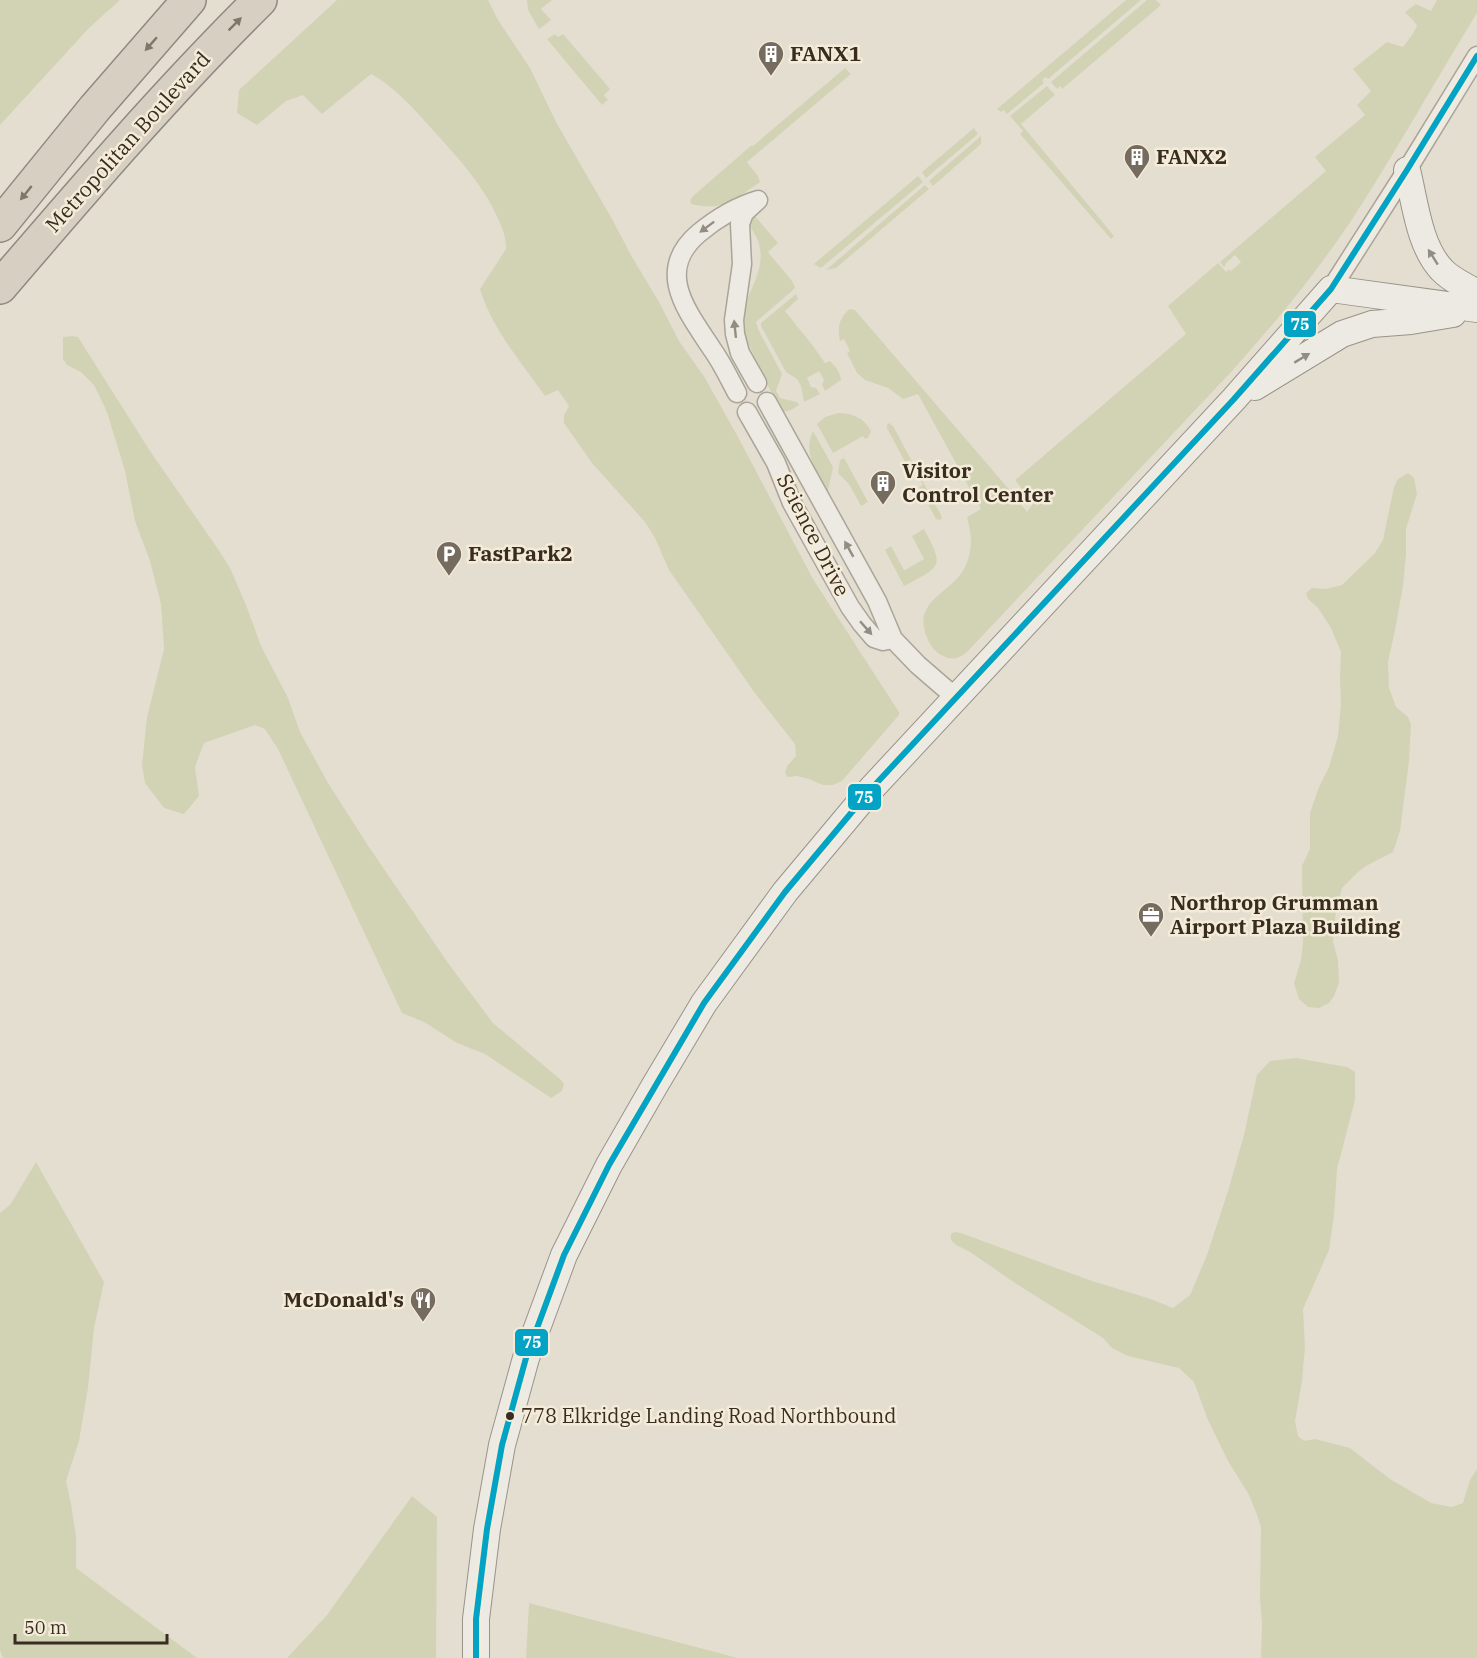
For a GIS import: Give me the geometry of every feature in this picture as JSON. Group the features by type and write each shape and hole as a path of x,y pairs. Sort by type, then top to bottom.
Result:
{"highway":[{"name":"Metropolitan Boulevard","path":"0,225 95,108 189,0"},
{"name":"Metropolitan Boulevard","path":"0,287 129,138 227,32 260,0"}],"main road":[{"path":"1407,170 1429,254 1443,272 1477,293"},
{"path":"476,1658 476,1619 487,1529 505,1435 526,1358 564,1255 609,1165 655,1084 705,1003 785,892 872,788 1234,399 1331,290 1477,310"},
{"path":"1234,399 1342,334 1372,324 1411,321 1477,310"}],"street":[{"path":"1331,290 1477,56"},
{"path":"737,393 718,357 685,305 675,274 681,252 689,241 731,210 758,200 744,213 740,224 741,264 734,320 740,353 757,383"},
{"name":"Science Drive","path":"767,402 877,600 893,639 918,665 955,697"},
{"name":"Science Drive","path":"747,412 776,463 792,502 850,607 874,638 883,641 893,639"}],"green space":[{"path":"0,0 120,0 89,28 0,125"},
{"path":"337,0 488,0 498,20 530,68 556,122 679,341 705,378 813,579 899,712 899,715 842,781 833,785 823,785 797,776 788,777 785,773 787,766 796,756 795,744 757,696 669,570 645,522 592,463 564,423 564,415 569,406 558,390 545,396 517,358 492,318 480,289 506,249 504,233 482,189 425,121 396,92 371,74 322,114 303,95 286,101 257,125 237,113 239,90"},
{"path":"527,0 552,0 541,9 551,20 539,29 528,10"},
{"path":"1126,0 1141,0 1048,79 1046,77 1042,80 1044,83 1007,114 1004,110 1001,112 997,109"},
{"path":"1147,0 1156,0 1161,5 1062,89 1060,86 1057,89 1051,82"},
{"path":"1437,0 1477,0 1477,13 1366,198 1308,281 1232,371 968,651 953,658 947,658 937,652 930,645 926,635 923,623 925,613 929,605 952,584 965,567 971,543 967,517 981,509 918,394 903,399 888,388 865,380 857,373 847,353 850,351 844,339 840,341 839,327 843,316 850,309 855,310 1027,512 1033,504 1015,480 1186,334 1168,306 1218,263 1226,272 1229,269 1231,271 1241,262 1235,255 1224,267 1220,262 1326,171 1315,157 1365,115 1357,105 1371,91 1353,69 1387,42 1403,47 1417,26 1405,12 1416,4 1431,11"},
{"path":"555,34 558,37 563,34 610,89 604,95 608,100 602,105 547,39"},
{"path":"845,68 851,74 747,162 760,182 736,199 720,205 691,204 690,200 693,196"},
{"path":"1047,86 1055,95 1021,124 1114,236 1111,239 1020,134 1023,131 1010,116"},
{"path":"974,128 978,134 926,178 922,172"},
{"path":"981,136 981,144 933,186 929,181"},
{"path":"918,176 923,182 821,268 814,264"},
{"path":"925,185 929,189 836,268 826,270"},
{"path":"754,215 778,243 768,252 795,287 756,322 782,374 776,391 780,398 797,402 799,405 784,412 780,411 745,337 743,324 744,312 760,261 758,242 748,223"},
{"path":"796,294 798,299 785,311 825,363 830,361 834,365 841,380 825,391 822,385 824,380 819,371 807,378 811,387 816,388 820,394 804,402 801,386 797,379 786,372 761,326 761,323"},
{"path":"63,337 78,337 150,451 230,568 261,646 288,698 300,732 328,783 367,844 448,963 493,1023 560,1079 564,1084 562,1091 551,1098 485,1054 457,1043 424,1022 402,1013 278,749 265,729 255,725 204,743 195,767 199,796 184,814 164,808 145,783 142,765 147,717 164,649 161,604 150,561 135,521 125,471 107,412 94,385 81,372 67,365 63,359"},
{"path":"838,413 858,417 871,431 868,438 865,439 863,436 833,453 817,424 825,417"},
{"path":"889,423 893,426 941,515 940,520 936,519 919,487 923,485 910,460 905,462 887,428"},
{"path":"813,431 833,467 828,491 810,455 810,439"},
{"path":"844,458 868,502 861,506 849,484 838,473 840,460"},
{"path":"1408,473 1414,478 1417,494 1406,529 1403,586 1388,662 1389,688 1396,707 1408,717 1411,725 1400,831 1393,852 1366,866 1342,888 1336,910 1333,942 1338,960 1339,983 1329,1003 1319,1008 1308,1007 1299,999 1294,983 1303,943 1302,866 1310,849 1310,813 1329,767 1338,736 1341,704 1341,652 1331,628 1318,608 1308,599 1306,593 1312,588 1326,589 1342,585 1375,553 1383,540 1394,487 1398,479"},
{"path":"924,529 935,552 936,565 926,574 904,586 885,550 891,546 904,570 907,569 924,559 912,536"},
{"path":"1296,1058 1347,1067 1355,1072 1355,1100 1337,1169 1329,1250 1303,1309 1305,1347 1295,1421 1298,1436 1304,1441 1315,1439 1350,1448 1390,1479 1431,1503 1452,1507 1463,1503 1470,1480 1477,1469 1477,1658 1261,1658 1261,1527 1249,1495 1228,1461 1208,1420 1194,1382 1179,1368 1128,1356 1112,1348 1103,1338 951,1240 951,1234 961,1233 1173,1308 1190,1295 1207,1255 1244,1135 1257,1075 1270,1061"},
{"path":"36,1162 104,1282 94,1328 88,1388 79,1441 66,1481 76,1536 76,1568 197,1658 3,1658 0,1650 0,1213 10,1205"},
{"path":"412,1496 437,1517 436,1658 287,1658 327,1615"},
{"path":"529,1603 738,1658 526,1658"}],"transit line":[{"name":"75","path":"476,1658 476,1619 487,1529 502,1445 526,1358 564,1255 609,1165 704,1003 785,892 872,788 1234,399 1331,289 1477,56"}],"place":[{"name":"FANX1","path":"771,77"},
{"name":"FANX2","path":"1137,180"},
{"name":"Visitor Control Center","path":"883,506"},
{"name":"FastPark2","path":"449,577"},
{"name":"Northrop Grumman Airport Plaza Building","path":"1151,938"},
{"name":"McDonald's","path":"423,1323"},
{"name":"778 Elkridge Landing Road Northbound","path":"510,1416"}]}
